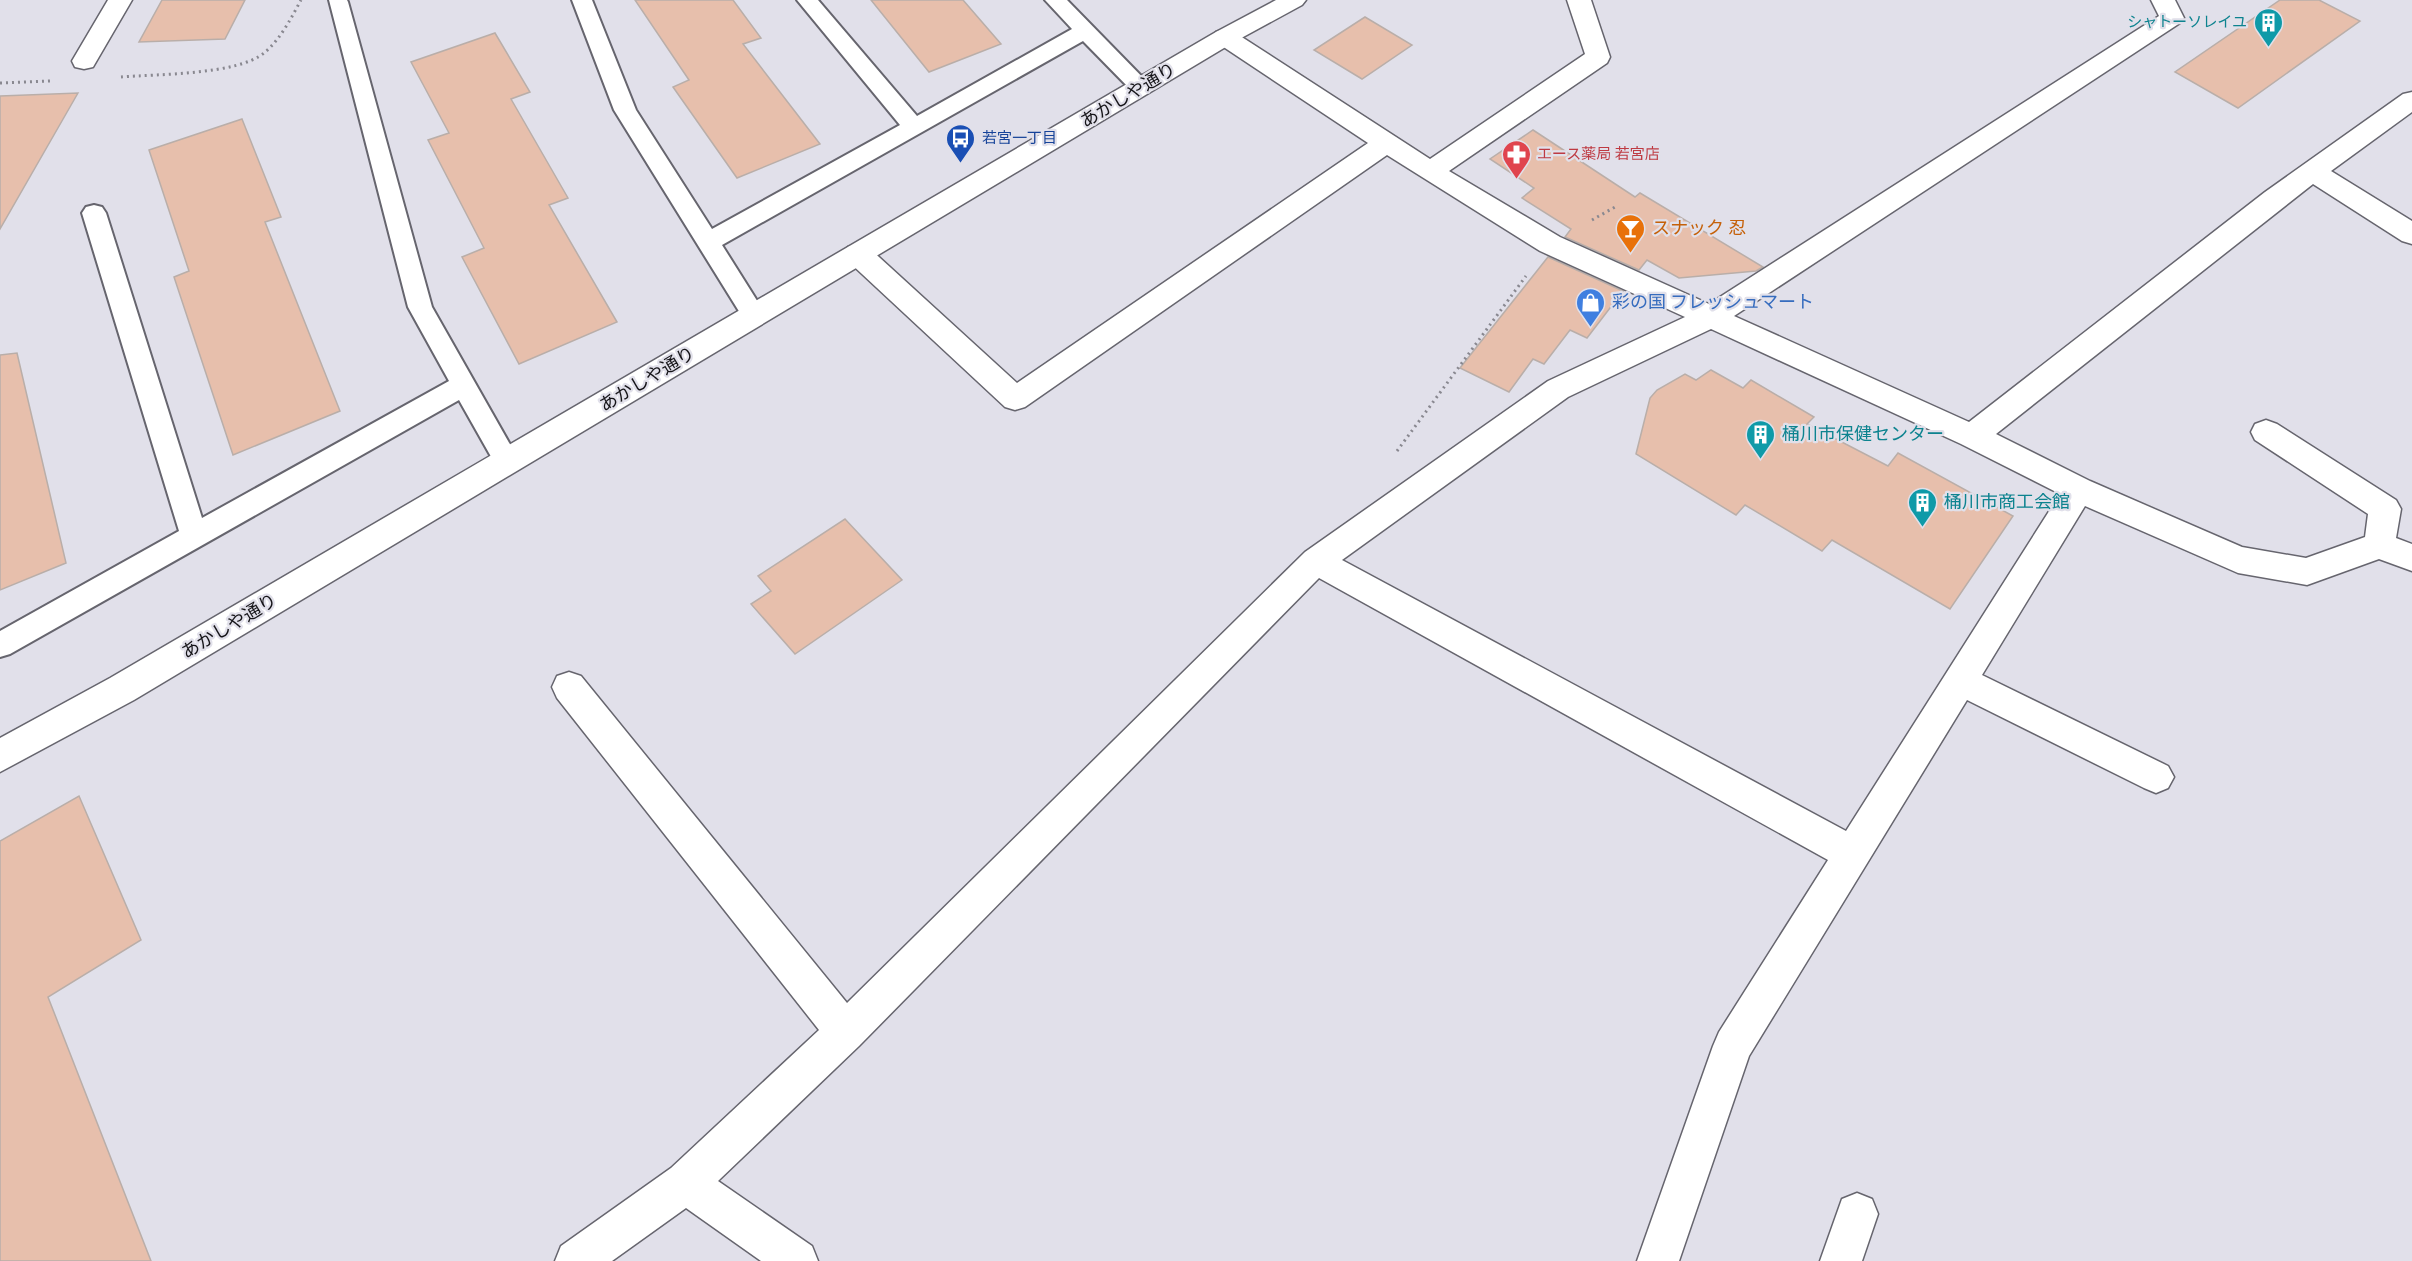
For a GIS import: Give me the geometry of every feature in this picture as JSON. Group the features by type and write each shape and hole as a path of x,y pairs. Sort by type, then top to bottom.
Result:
{"street":[{"path":"84,61 120,0"},
{"name":"あかしや通り","path":"0,756 122,689 1225,37 1294,0"},
{"path":"1430,171 1598,57 1579,0"},
{"path":"576,1261 686,1183 845,1032 1316,561 1558,389 1711,317 2172,18 2163,0"},
{"path":"1225,37 1386,143 1550,244 1972,436 2079,490 2238,560 2307,572 2379,545 2412,558"},
{"path":"1972,436 2274,199 2412,99"},
{"path":"858,254 1015,399 1386,143"},
{"path":"2312,171 2412,234"},
{"path":"2266,432 2385,509 2379,545"},
{"path":"1658,1261 1733,1046 2079,490"},
{"path":"1316,561 1853,854"},
{"path":"1962,681 2156,777"},
{"path":"569,687 845,1032"},
{"path":"686,1183 797,1261"},
{"path":"1841,1261 1857,1214"}],"lane":[{"path":"582,0 625,110 754,315"},
{"path":"807,0 914,126"},
{"path":"1055,0 1141,87"},
{"path":"338,2 420,307 507,462"},
{"path":"708,242 1085,31"},
{"path":"94,213 194,536"},
{"path":"0,645 464,385"}],"path":[{"path":"117,77 232,66 256,59 277,41 301,0"},
{"path":"0,83 58,81"},
{"path":"1395,454 1550,244"}],"building":[{"path":"162,0 245,0 225,39 139,42"},
{"path":"635,0 733,0 761,38 743,44 820,144 737,178 673,87 689,80"},
{"path":"871,0 963,0 1001,44 929,72"},
{"name":"シャトーソレイユ","path":"2280,0 2319,0 2360,21 2238,108 2175,72"},
{"path":"1365,17 1412,45 1362,79 1314,50"},
{"path":"495,33 530,92 511,99 568,198 549,205 617,322 519,364 462,257 484,248 428,140 449,133 411,62"},
{"path":"78,93 0,229 0,96"},
{"path":"242,119 281,217 265,222 340,411 233,455 174,277 189,271 149,150"},
{"path":"1533,130 1635,197 1640,193 1763,267 1756,271 1679,278 1647,260 1639,270 1565,237 1571,229 1522,198 1534,188 1490,159"},
{"path":"1548,257 1623,291 1587,338 1570,330 1544,364 1533,359 1509,392 1460,368"},
{"path":"17,353 66,563 0,590 0,355"},
{"name":"桶川市保健センター","path":"1711,370 1743,388 1751,380 1814,417 1807,424 1888,466 1898,453 2013,516 1950,609 1832,540 1822,551 1745,505 1736,515 1636,454 1650,398 1657,390 1685,374 1696,380"},
{"path":"845,519 902,580 795,654 751,604 771,591 758,576"},
{"path":"79,796 141,940 48,997 151,1261 0,1261 0,841"}],"place":[{"name":"シャトーソレイユ","path":"2268,48"},
{"name":"若宮一丁目","path":"961,164"},
{"name":"エース薬局 若宮店","path":"1516,180"},
{"name":"スナック 忍","path":"1631,254"},
{"name":"彩の国 フレッシュマート","path":"1591,328"},
{"name":"桶川市保健センター","path":"1761,460"},
{"name":"桶川市商工会館","path":"1923,528"}]}
